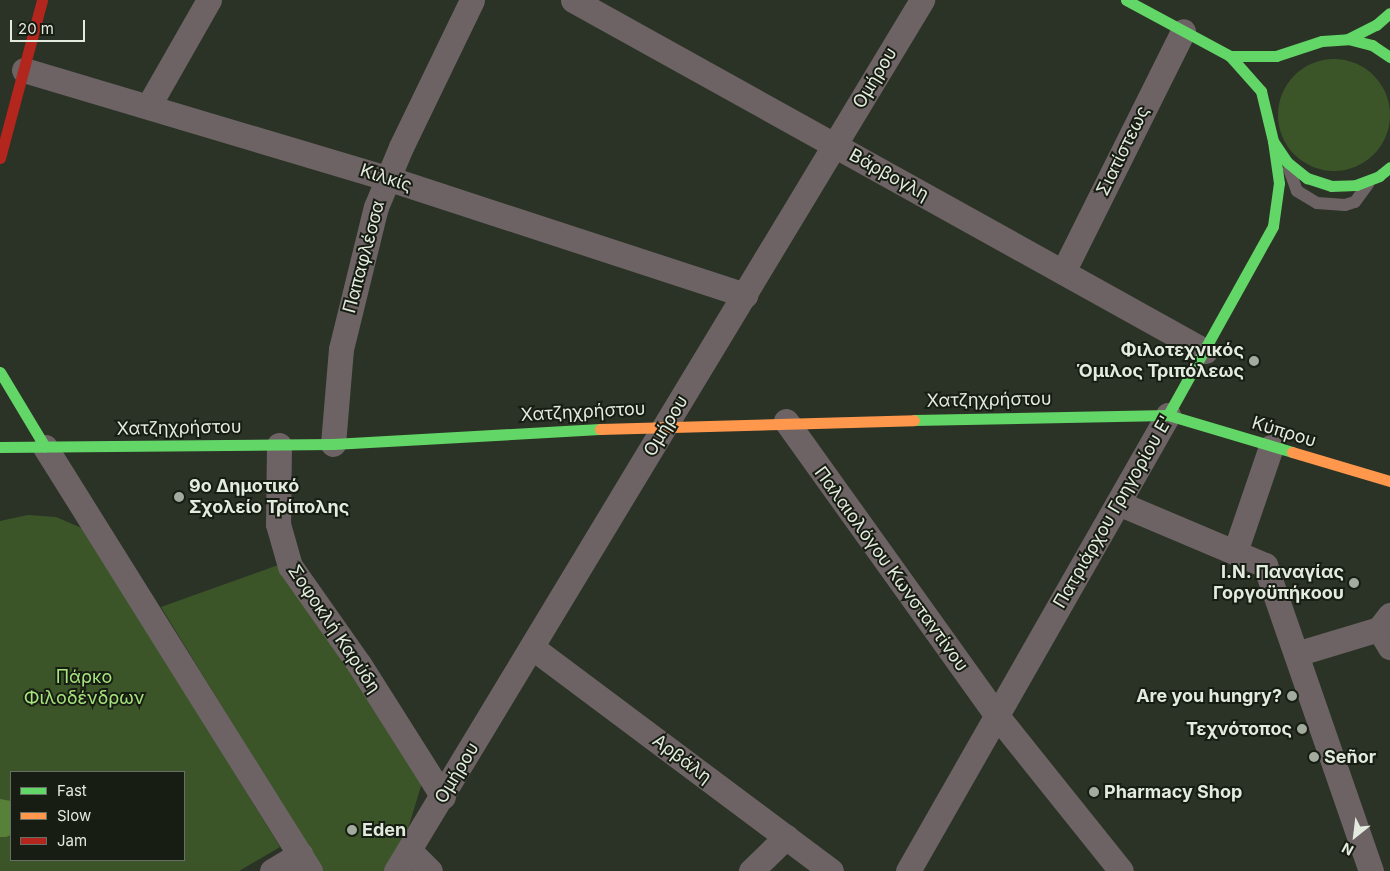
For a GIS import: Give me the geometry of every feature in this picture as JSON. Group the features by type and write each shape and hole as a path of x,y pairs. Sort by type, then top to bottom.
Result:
{"street":[{"path":"0,158 42,0"},
{"path":"149,106 209,0"},
{"name":"Παπαφλέσσα","path":"333,444 345,326 358,269 387,178 472,0"},
{"name":"Βάρβογλη","path":"573,0 1205,351"},
{"name":"Ομήρου","path":"396,871 533,648 922,0"},
{"path":"1126,0 1230,56 1261,91 1273,141 1287,162 1307,178 1331,186 1356,185 1380,177 1390,167"},
{"path":"1348,39 1376,25 1390,13"},
{"name":"Σιατίστεως","path":"1063,272 1183,31"},
{"path":"1230,56 1276,56 1300,51 1322,41 1348,39 1372,45 1390,57"},
{"path":"1282,69 1300,51"},
{"name":"Κιλκίς","path":"24,70 387,178 745,295"},
{"path":"1267,116 1274,84"},
{"name":"Πατριάρχου Γρηγορίου Ε'","path":"915,868 997,716 1205,351 1273,226 1278,203 1278,183 1273,141"},
{"path":"0,372 305,862 272,871"},
{"name":"Χατζηχρήστου","path":"0,447 333,444 666,425 786,421 1168,415"},
{"name":"Κύπρου","path":"1168,415 1390,481"},
{"name":"Παλαιολόγου Κωνσταντίνου","path":"786,421 997,716 1121,871"},
{"name":"Σοφοκλή Καρύδη","path":"279,445 278,524 290,566 359,664 443,797"},
{"path":"1234,552 1271,447"},
{"path":"1118,502 1265,565 1371,871"},
{"path":"1296,654 1386,630"},
{"name":"Αρβάλη","path":"533,648 831,871"},
{"path":"751,871 786,837"},
{"path":"410,851 430,871"}],"lane":[{"path":"1287,162 1297,191 1317,203 1345,205 1355,202 1380,177"}],"green space":[{"path":"1334,59 1355,63 1373,76 1386,94 1390,115 1386,136 1373,154 1355,167 1334,171 1313,167 1295,154 1282,136 1278,115 1282,94 1295,76 1313,63"},
{"name":"Πάρκο Φιλοδένδρων","path":"28,515 56,517 84,529 280,847 239,871 0,871 0,521"},
{"path":"281,564 420,775 421,786 407,832 387,871 323,871 161,607"}],"shaded area":[{"path":"0,799 10,801 10,835 0,837"}],"traffic: fast":[{"path":"1126,0 1230,56 1261,91 1273,141 1287,162 1307,178 1331,186 1356,185 1379,176 1390,167"},
{"path":"1348,39 1376,25 1390,13"},
{"path":"1230,56 1276,56 1322,41 1348,39 1372,45 1390,57"},
{"path":"1168,415 1273,226 1279,183 1273,141"},
{"path":"0,372 45,447"},
{"path":"914,420 1168,415 1292,452"},
{"path":"0,447 333,444 600,429"}],"traffic: slow":[{"path":"600,429 914,420"},
{"path":"1292,452 1390,481"}],"traffic: jam":[{"path":"0,158 42,0"}],"place":[{"name":"Φιλοτεχνικός Όμιλος Τριπόλεως","path":"1254,361"},
{"name":"9ο Δημοτικό Σχολείο Τρίπολης","path":"179,497"},
{"name":"Ι.Ν. Παναγίας Γοργοϋπήκοου","path":"1354,583"},
{"name":"Are you hungry?","path":"1292,696"},
{"name":"Τεχνότοπος","path":"1302,729"},
{"name":"Señor","path":"1314,757"},
{"name":"Pharmacy Shop","path":"1094,792"},
{"name":"Eden","path":"352,830"}]}
